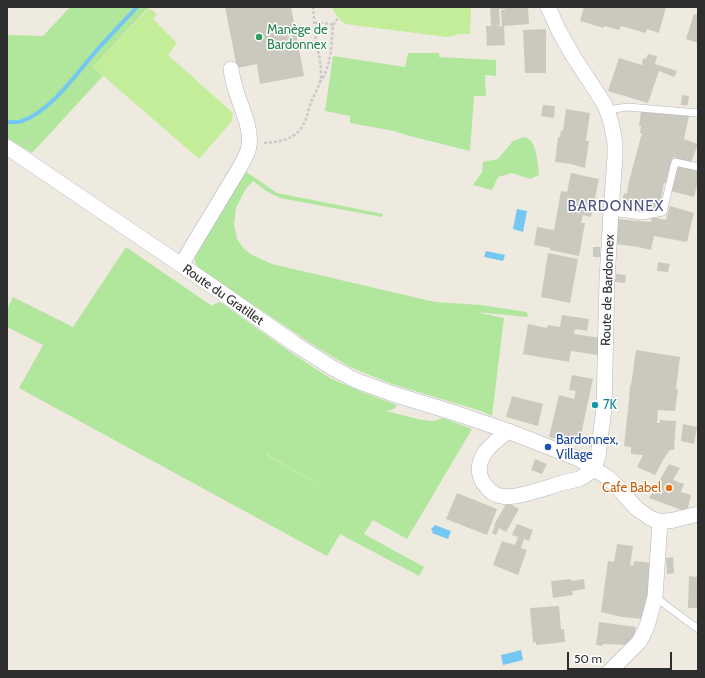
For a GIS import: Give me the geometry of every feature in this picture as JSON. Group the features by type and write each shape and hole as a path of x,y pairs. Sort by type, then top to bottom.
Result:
{"street":[{"name":"Route de Bardonnex","path":"548,7 573,56 608,112 615,143 607,280 604,408 598,456 594,469"},
{"path":"181,266 240,167 249,144 248,129 235,90 231,69"},
{"name":"Route du Gratillet","path":"7,147 296,344 343,374 393,394 508,431 579,459 607,477 643,514 660,522"},
{"path":"508,431 483,455 480,462 480,476 483,483 488,490 495,494 502,496 513,496 525,494 579,479 594,469"},
{"path":"610,671 639,642 648,623 655,597 660,522 698,514"}],"lane":[{"path":"608,112 621,107 628,107 698,113"},
{"path":"610,212 642,216 663,212 675,162 698,167"},
{"path":"655,597 698,629"}],"path":[{"path":"313,7 315,35 320,65 320,81"},
{"path":"249,144 285,140 296,135 304,125 311,102 326,71 330,56 333,25 338,18"},
{"path":"315,23 333,25"}],"green space":[{"path":"70,7 149,7 93,67 103,76 32,153 7,138 7,35 43,36"},
{"path":"332,7 471,7 470,34 460,34 447,37 345,24 337,16"},
{"path":"149,8 157,14 153,19 177,43 168,55 233,113 232,121 199,159 93,67"},
{"path":"408,53 439,53 439,57 496,60 496,76 485,75 486,96 474,96 470,151 394,131 350,123 350,116 325,111 333,56 405,67"},
{"path":"524,137 530,140 534,147 537,156 539,175 530,179 512,173 498,177 492,190 473,185 482,172 483,162 498,159 513,141"},
{"path":"245,171 277,193 383,214 382,217 280,198 266,191 253,181 245,190 236,208 234,224 237,239 244,249 252,255 272,264 435,302 481,305 527,312 528,317 476,312 504,318 492,416 481,411 392,384 350,367 318,348 199,269 195,262 196,255"},
{"path":"126,247 212,306 220,302 296,356 330,378 397,405 394,409 386,411 422,420 433,421 443,418 472,429 407,539 373,520 364,534 424,567 419,576 340,534 327,556 19,388 43,345 7,327 7,309 13,297 73,327","holes":["265,454 266,454 368,513"]}],"water":[{"path":"517,209 527,211 523,232 513,229"},
{"path":"486,251 505,255 503,261 484,257"},
{"path":"435,525 451,531 448,539 432,533 433,532 431,529"},
{"path":"521,650 523,660 503,665 501,655"}],"building":[{"path":"225,7 291,7 304,76 260,84 257,64 237,68"},
{"path":"490,7 528,7 529,24 504,26 505,45 487,46 486,26 491,26","holes":["499,9 505,9 501,10 502,26 496,26 500,25"]},
{"path":"584,7 666,7 659,33 647,29 646,33 621,26 619,30 604,26 604,28 580,21"},
{"path":"694,14 698,15 698,43 686,39"},
{"path":"546,29 546,73 525,73 523,30"},
{"path":"648,54 657,56 655,64 677,71 674,77 659,71 648,103 608,91 619,58 642,65 643,58 646,59"},
{"path":"682,95 689,96 688,105 681,105"},
{"path":"543,105 555,106 554,118 541,116"},
{"path":"566,109 590,113 586,141 589,141 585,168 555,162 558,137 560,137 561,130 563,131"},
{"path":"641,111 689,116 684,139 698,144 691,163 673,157 667,183 664,183 659,210 642,211 621,207 624,193 627,194 642,133 640,133 641,126 639,126"},
{"path":"677,166 698,171 698,180 694,197 671,191"},
{"path":"571,173 599,179 591,217 583,215 581,223 585,223 579,256 534,245 537,227 554,230 561,191 567,192"},
{"path":"670,206 694,213 687,242 654,236 651,250 615,244 617,219 651,222 652,217 666,220"},
{"path":"593,247 600,247 600,257 593,257"},
{"path":"548,253 578,259 570,303 541,297"},
{"path":"658,262 670,264 668,272 657,271"},
{"path":"616,274 626,275 625,283 615,282"},
{"path":"562,315 589,319 587,331 575,329 574,334 601,338 598,355 571,351 569,362 523,354 528,324 547,328 548,325 560,327"},
{"path":"636,350 680,357 675,411 658,410 657,423 660,423 660,420 676,421 674,450 670,450 655,475 637,467 643,455 631,454 631,447 624,446 630,385"},
{"path":"572,375 593,379 579,444 549,437 559,395 574,399 576,391 569,390"},
{"path":"512,396 543,404 538,426 506,417"},
{"path":"683,424 697,427 694,444 681,441"},
{"path":"535,459 547,464 542,474 531,470"},
{"name":"Cafe Babel","path":"669,464 680,468 673,480 684,484 681,492 691,495 687,512 649,498"},
{"path":"457,493 497,509 487,535 446,519"},
{"path":"507,502 519,509 506,532 499,528 496,535 492,533 495,526 494,525"},
{"path":"517,524 533,530 529,541 524,539 521,548 527,550 518,575 493,565 502,541 515,545 518,537 512,535"},
{"path":"617,544 633,546 630,565 633,566 634,561 652,563 644,619 622,617 601,612 608,561 614,562"},
{"path":"673,557 674,573 667,574 666,558"},
{"path":"689,576 698,577 698,608 688,608"},
{"path":"571,579 571,581 584,579 585,589 572,591 573,595 553,598 551,581"},
{"path":"559,606 561,629 564,629 565,642 536,645 536,642 533,643 530,608"},
{"path":"599,622 636,627 633,639 628,645 596,645"}],"waterway":[{"path":"7,122 20,122 43,109 63,90 102,44 137,7"}],"place":[{"name":"Manège de Bardonnex","path":"259,37"},
{"name":"7K","path":"595,405"},
{"name":"Bardonnex, Village","path":"548,447"},
{"name":"Cafe Babel","path":"669,488"}],"district":[{"name":"BARDONNEX","path":"616,207"}]}
